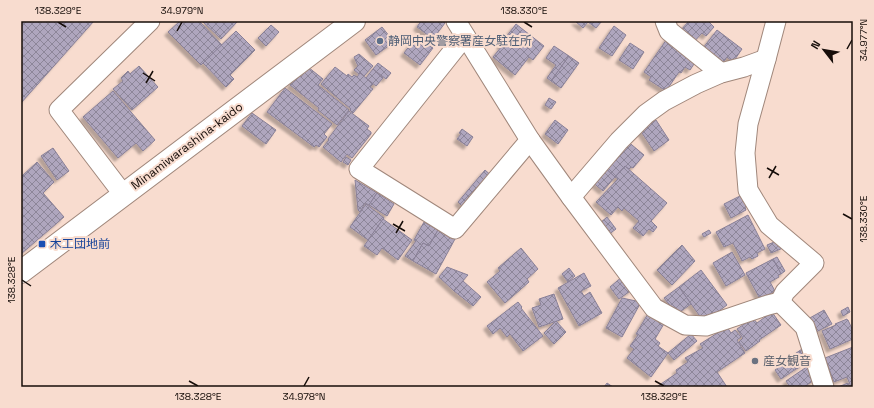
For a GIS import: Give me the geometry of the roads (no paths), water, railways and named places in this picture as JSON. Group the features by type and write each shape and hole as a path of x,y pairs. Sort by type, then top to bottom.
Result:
{"main road":[{"name":"Minamiwarashina-kaido","path":"21,272 354,21"}],"street":[{"path":"123,194 59,110 150,21"},
{"path":"665,21 669,31 721,73"},
{"path":"530,140 455,229 359,169 460,29 530,140 654,308 685,326 706,326 780,302 785,292 814,263 768,225 748,190 745,153 748,124 776,21"},
{"path":"571,197 646,114 664,101 721,73 766,59"},
{"path":"780,302 805,328 824,387"}],"place":[{"name":"静岡中央警察署産女駐在所","path":"380,41"},
{"name":"木工団地前","path":"42,244"},
{"name":"産女観音","path":"755,361"}]}
